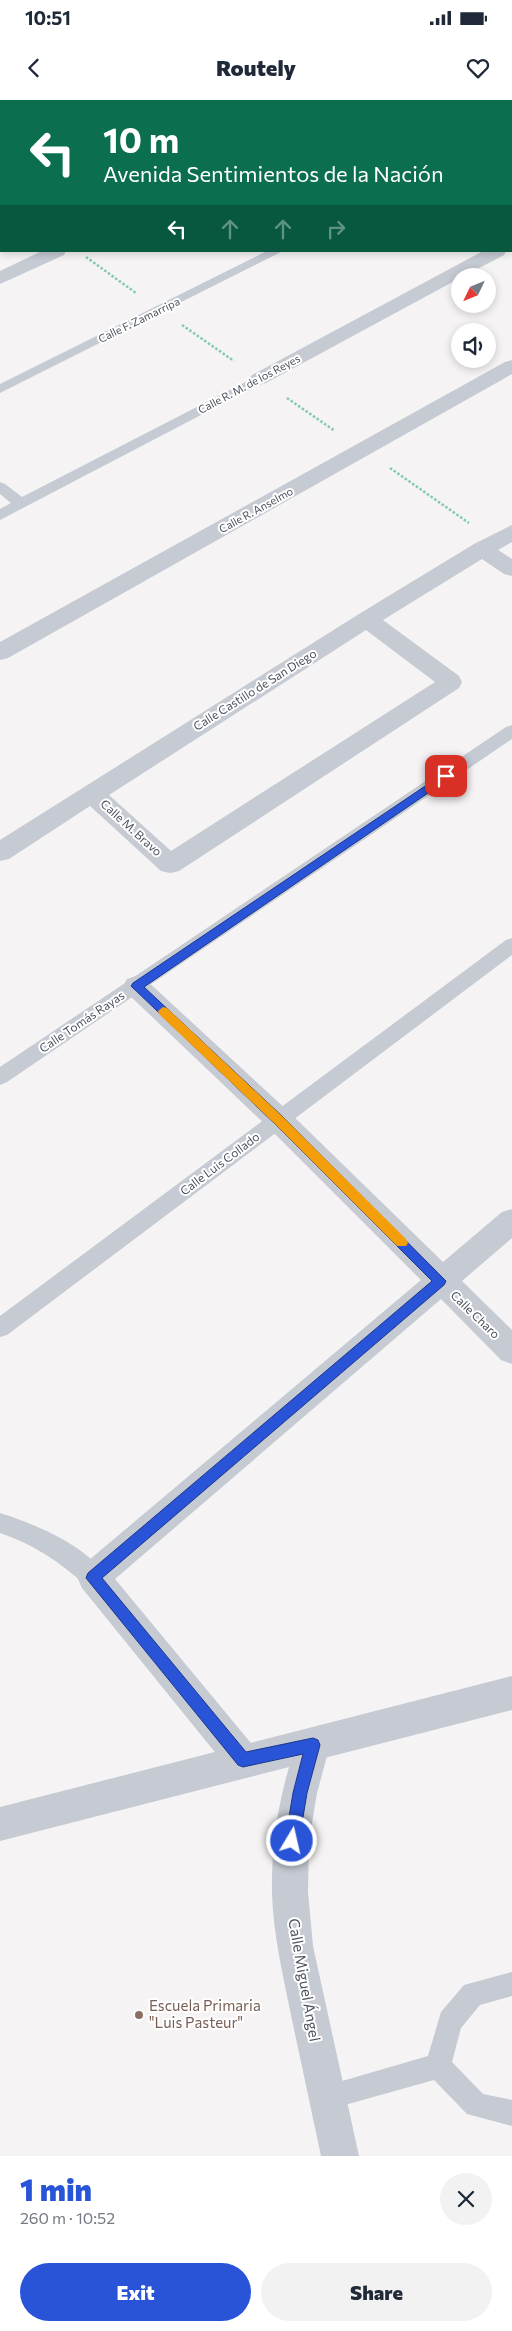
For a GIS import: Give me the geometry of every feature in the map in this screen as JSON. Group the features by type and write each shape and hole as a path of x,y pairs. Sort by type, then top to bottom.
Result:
{"street":[{"path":"0,278 55,252"},
{"name":"Calle R. M. de los Reyes","path":"259,379 495,252"},
{"name":"Calle R. Anselmo","path":"0,652 512,366"},
{"name":"Calle Castillo de San Diego","path":"0,852 367,619 512,532"},
{"path":"482,549 512,570"},
{"name":"Calle M. Bravo","path":"92,793 170,864 451,682 367,619"},
{"name":"Calle Charo","path":"136,986 279,1120 512,1350"},
{"path":"243,1760 93,1578 512,1221"},
{"path":"0,1824 243,1760 313,1745 512,1693"},
{"name":"Calle Miguel Ángel","path":"313,1745 300,1793 292,1841 290,1892 295,1946 340,2156"}],"lane":[{"name":"Calle F. Zamarripa","path":"0,389 275,252"},
{"name":"Calle R. M. de los Reyes","path":"0,515 259,379"},
{"path":"0,487 21,504"},
{"name":"Calle Tomás Rayas","path":"0,1077 512,731"},
{"name":"Calle Luis Collado","path":"0,1328 512,945"},
{"path":"0,1522 22,1529 48,1542 72,1558 93,1578"},
{"path":"438,2066 450,2021 473,1994 512,1984"},
{"path":"327,2097 438,2066"},
{"path":"438,2066 476,2105 512,2113"}],"slow traffic":[{"path":"163,1011 279,1120 402,1243"}],"place":[{"name":"Escuela Primaria \"Luis Pasteur\"","path":"139,2015"}],"route":[{"path":"292,1841 300,1793 313,1745 243,1760 93,1578 440,1281 279,1120 136,986 446,776"}]}
